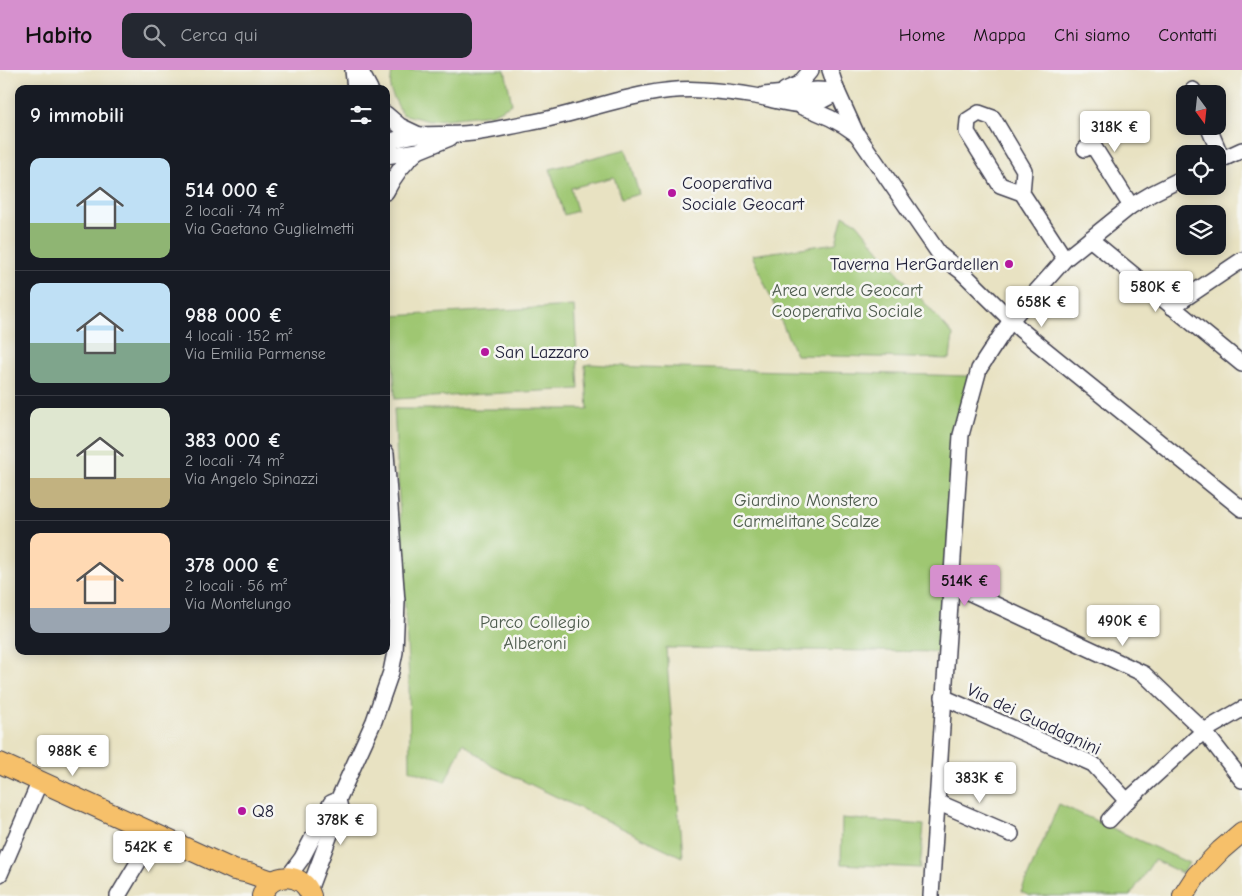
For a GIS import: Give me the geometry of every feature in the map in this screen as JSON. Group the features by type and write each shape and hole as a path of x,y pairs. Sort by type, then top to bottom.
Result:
{"main road":[{"path":"0,763 234,870 249,873 274,885 300,880 310,893"},
{"path":"1183,896 1196,876 1221,850 1242,832"},
{"path":"234,870 237,879 254,896"}],"street":[{"path":"354,70 355,85"},
{"path":"360,70 368,85"},
{"path":"782,92 799,84 811,70"},
{"path":"830,70 856,134 940,255 961,271 1010,320 1242,509"},
{"path":"390,142 419,135 463,134 530,123 640,94 666,90 701,90 754,96 798,106 820,112 842,123 856,134"},
{"path":"754,96 782,92 837,91"},
{"path":"798,106 818,103 828,99 837,91"},
{"path":"1022,193 1024,170 993,118 980,113 968,120 967,132 1000,185 1022,193 1065,259"},
{"path":"390,117 400,126 419,135"},
{"path":"390,155 418,151 463,134"},
{"path":"1085,149 1092,144 1131,206"},
{"path":"1226,157 1242,150"},
{"path":"390,184 406,160 418,151"},
{"path":"931,896 961,435 979,369 1010,320 1065,259 1131,206 1176,182"},
{"path":"1090,239 1242,364"},
{"path":"1172,307 1242,260"},
{"path":"310,893 340,808 338,800 374,721 385,692 395,652 397,602 390,507"},
{"path":"951,584 1144,674 1204,731 1242,780"},
{"name":"Via dei Guadagnini","path":"943,697 1093,764 1127,801"},
{"path":"1109,820 1127,801 1204,731 1242,709"},
{"path":"0,874 40,781"},
{"path":"274,885 302,858 331,803 338,800"},
{"path":"937,802 1011,834"},
{"path":"118,896 155,834"}],"green space":[{"path":"392,70 505,70 512,104 492,114 429,121 402,114 390,90"},
{"path":"626,149 639,194 621,199 614,177 571,188 577,211 564,215 550,169"},
{"name":"Area verde Geocart Cooperativa Sociale","path":"843,215 857,223 953,335 950,359 796,355 752,255 836,243"},
{"name":"San Lazzaro","path":"574,306 579,389 395,399 391,316"},
{"path":"585,365 969,376 940,652 666,648 682,857 492,766 463,743 445,782 410,770 409,680 394,409 588,409"},
{"path":"1059,804 1189,863 1182,873 1154,860 1130,896 1030,896 1021,892"},
{"path":"842,818 924,825 920,868 841,864"}],"place":[{"name":"Cooperativa Sociale Geocart","path":"672,193"},
{"name":"Taverna HerGardellen","path":"1009,264"},
{"name":"San Lazzaro","path":"485,352"},
{"name":"Q8","path":"242,811"}],"park label":[{"name":"Giardino Monstero Carmelitane Scalze","path":"806,510"},
{"name":"Parco Collegio Alberoni","path":"535,632"}]}
